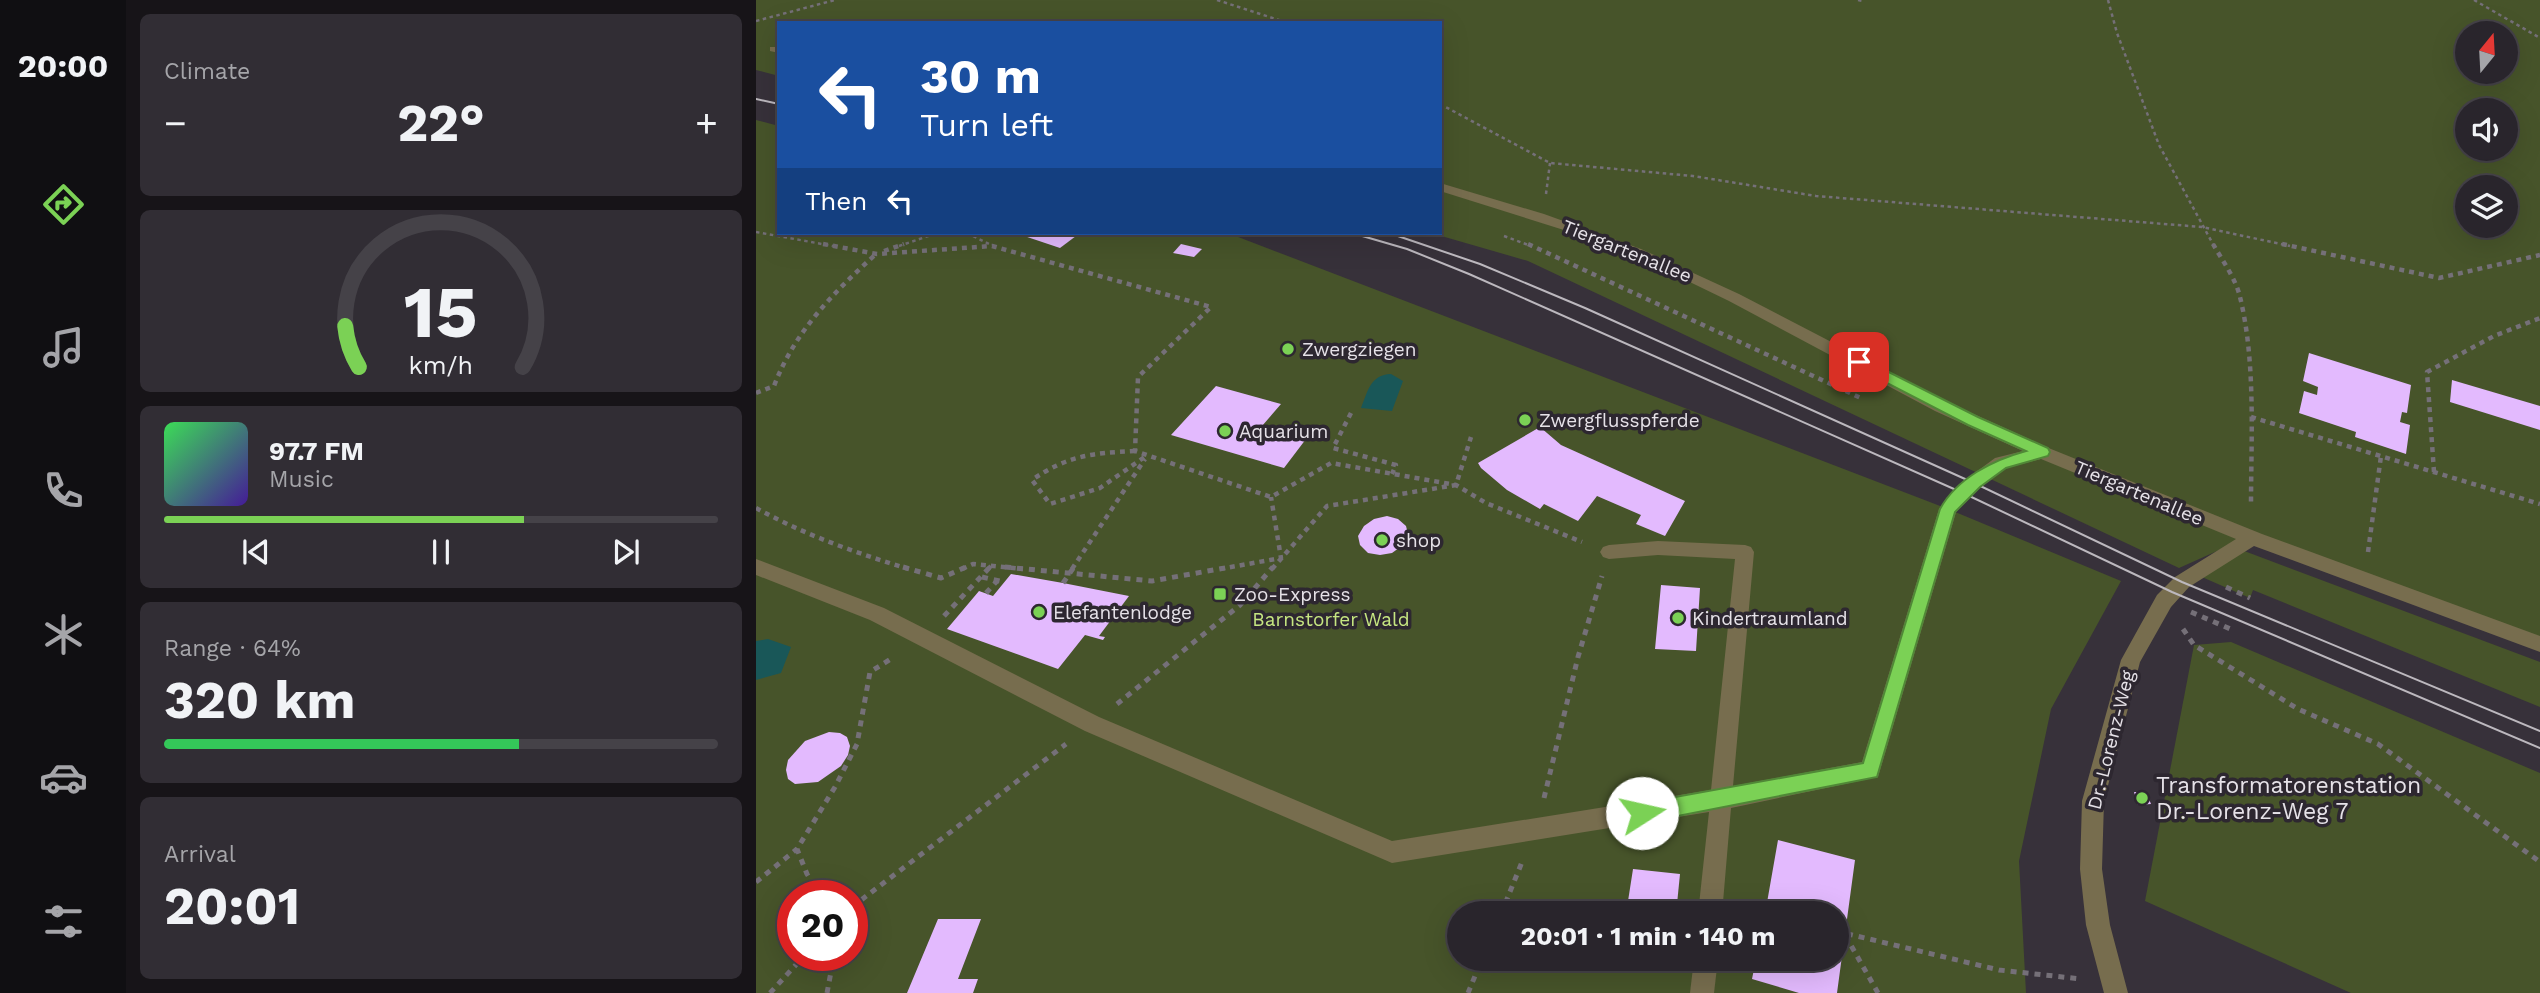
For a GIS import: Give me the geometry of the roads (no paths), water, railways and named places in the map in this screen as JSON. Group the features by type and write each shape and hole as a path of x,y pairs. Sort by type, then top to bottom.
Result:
{"street":[{"name":"Tiergartenallee","path":"1442,188 1544,218 1625,247 1699,280 1973,421 2043,452 2251,539 2540,644"},
{"path":"756,567 877,614 1092,724 1392,852 1722,799 1870,770 1948,509 1974,483 2001,463 2043,452"},
{"name":"Dr.-Lorenz-Weg","path":"2115,988 2098,925 2091,869 2093,801 2131,660 2164,601 2182,582 2251,539"},
{"path":"1609,552 1658,548 1745,552 1711,901"},
{"path":"1702,993 1705,971"}],"tram line":[{"path":"756,99 777,104"},
{"path":"1359,235 1407,249 1469,274 1963,493 2172,592 2540,748"},
{"path":"1395,235 1480,264 1585,308 1974,483 2182,582 2540,731"}],"place":[{"name":"Zwergziegen","path":"1288,349"},
{"name":"Zwergflusspferde","path":"1525,420"},
{"name":"Aquarium","path":"1225,431"},
{"name":"shop","path":"1382,540"},
{"name":"Zoo-Express","path":"1220,594"},
{"name":"Elefantenlodge","path":"1039,612"},
{"name":"Kindertraumland","path":"1678,618"},
{"name":"Transformatorenstation Dr.-Lorenz-Weg 7","path":"2142,798"}],"park label":[{"name":"Barnstorfer Wald","path":"1331,619"}]}
